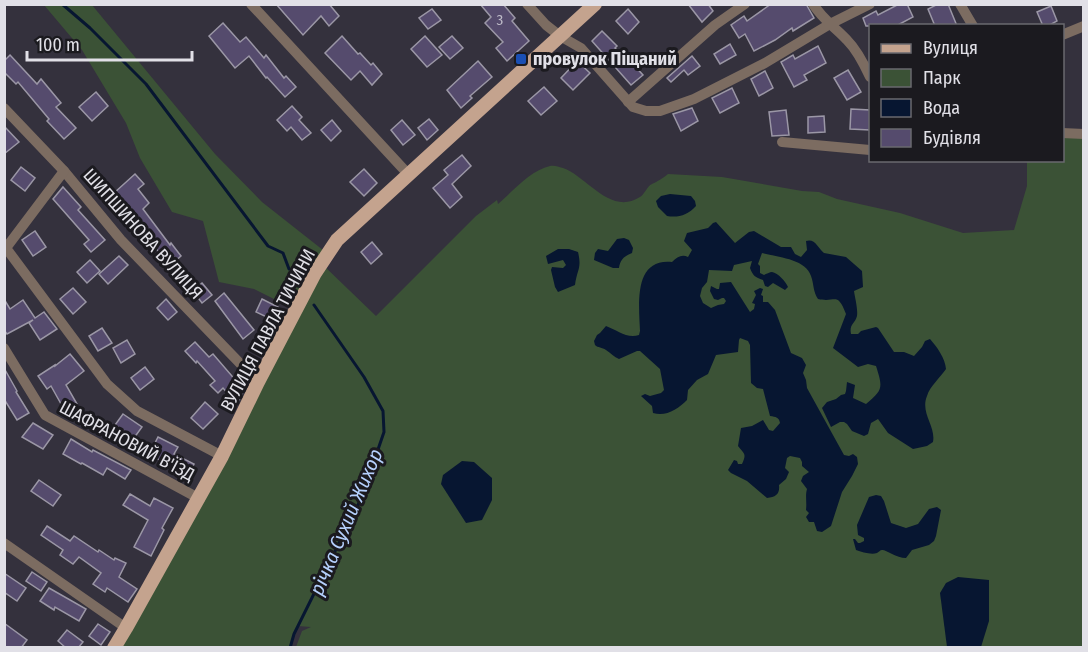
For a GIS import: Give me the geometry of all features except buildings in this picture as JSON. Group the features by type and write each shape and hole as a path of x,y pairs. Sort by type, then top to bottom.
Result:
{"main road":[{"name":"ВУЛИЦЯ ПАВЛА ТИЧИНИ","path":"114,648 200,499 315,273 337,240 595,4"}],"street":[{"path":"251,4 408,174"},
{"path":"527,4 546,25 581,48 633,108 646,111 660,111 694,99 765,63 830,24 870,4"},
{"path":"628,102 715,25 745,4"},
{"path":"813,4 820,16 848,40 869,74"},
{"path":"960,4 972,24"},
{"path":"1064,34 1083,26"},
{"name":"ШИПШИНОВА ВУЛИЦЯ","path":"4,108 64,171 121,240 258,382"},
{"path":"1064,133 1083,134"},
{"path":"782,142 869,150"},
{"path":"64,171 6,248 107,384 137,411 222,456"},
{"name":"ШАФРАНОВИЙ В'ЇЗД","path":"4,348 45,415 200,499"},
{"path":"6,547 126,628"}],"green space":[{"path":"44,5 92,5 215,154 262,202 328,254 322,264 376,316 476,216 497,200 498,204 529,176 550,166 563,168 609,199 619,202 629,202 640,197 650,185 668,174 722,177 819,192 837,199 900,213 963,233 1014,230 1027,186 1027,162 1064,162 1064,137 1083,137 1083,647 296,647 302,631 311,627 298,626 290,647 114,647 294,305 288,306 254,289 219,282 203,221 172,212 140,158 126,123 82,50"}],"water":[{"path":"670,194 691,196 696,206 683,215 667,216 658,207 656,201 661,196"},
{"path":"716,222 735,243 749,232 754,231 781,247 791,247 795,254 801,257 807,250 806,241 809,240 824,253 846,257 862,271 863,287 854,291 857,313 851,334 858,334 876,327 894,352 904,352 914,356 925,341 930,339 944,361 946,369 930,389 925,402 933,436 933,442 927,446 913,449 888,433 878,419 871,423 868,434 864,436 852,431 844,422 831,427 822,408 827,402 845,394 847,382 855,385 853,398 866,404 880,388 876,366 868,364 858,367 833,348 846,314 838,300 818,299 808,270 797,262 762,253 758,264 760,273 777,274 788,287 785,290 773,283 768,287 765,286 763,280 752,273 750,268 752,261 734,265 732,271 709,270 707,282 700,296 703,303 711,308 724,304 726,301 724,298 714,299 710,291 711,286 719,289 720,283 731,282 750,312 754,309 755,304 752,303 756,295 754,291 763,289 761,295 763,302 768,302 775,310 791,353 802,358 806,365 803,373 807,388 844,455 853,454 857,457 858,464 842,492 831,526 822,532 817,531 814,522 809,522 806,517 809,513 806,510 807,489 801,481 803,476 809,472 802,466 800,458 790,456 787,458 785,468 789,472 786,479 779,485 778,493 770,498 728,470 734,460 742,464 744,460 744,454 738,446 741,428 752,426 763,420 769,430 773,431 780,423 777,418 770,416 763,389 751,383 748,341 740,338 738,352 716,355 708,374 697,380 688,390 687,400 676,409 663,414 653,413 652,406 641,396 645,394 650,396 664,390 660,369 640,351 619,359 595,345 597,335 606,326 626,335 639,335 639,297 644,275 650,267 659,263 672,262 682,256 688,257 692,250 684,241 687,233 708,228"},
{"path":"617,239 629,240 633,248 632,253 621,261 619,268 613,268 594,260 598,249 608,251"},
{"path":"558,249 578,252 580,262 575,285 558,292 551,270 552,267 563,268 566,265 563,260 548,264 546,256"},
{"path":"462,461 474,462 492,478 492,500 482,520 466,523 441,484 443,475"},
{"path":"881,496 884,501 891,523 906,528 918,524 929,509 937,507 941,510 934,541 929,545 912,550 906,558 883,550 872,554 856,550 853,539 858,543 864,541 864,538 858,535 857,525 869,497"},
{"path":"958,577 989,580 989,621 981,647 947,647 940,593 946,583"}],"waterway":[{"name":"річка Сухий Жихор","path":"62,4 90,28 146,84 268,246 283,253 289,269"},
{"name":"річка Сухий Жихор","path":"290,648 294,634 361,499 384,432 383,411 364,377 314,305"}],"place":[{"name":"провулок Піщаний","path":"521,59"}]}
